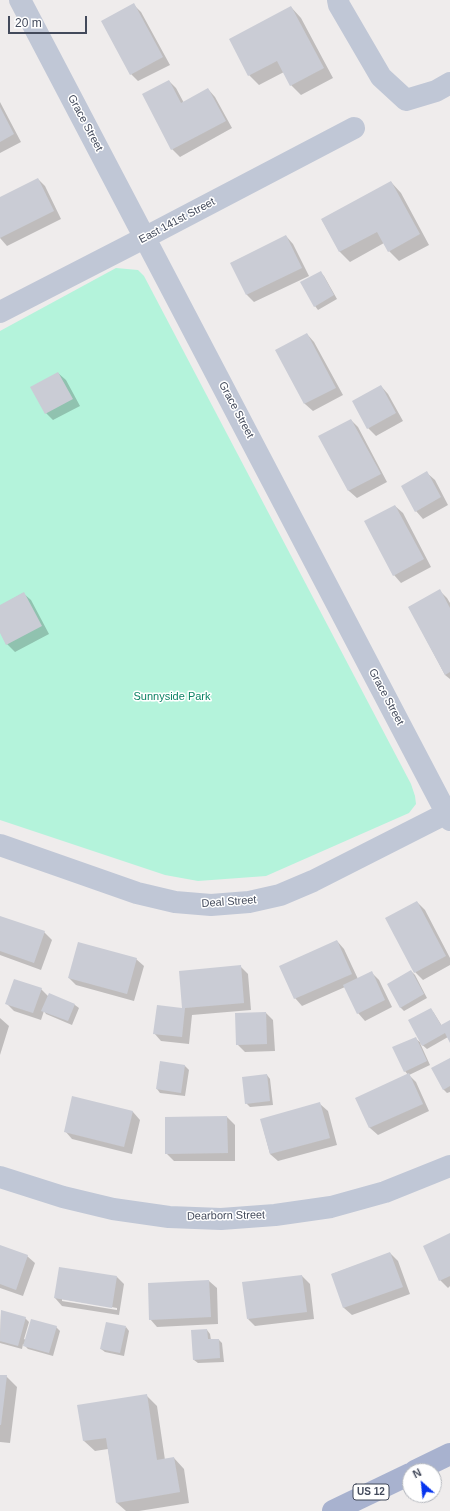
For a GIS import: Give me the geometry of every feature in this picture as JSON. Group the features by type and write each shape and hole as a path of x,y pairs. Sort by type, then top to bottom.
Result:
{"main road":[{"path":"431,1463 450,1454"},
{"name":"US 12","path":"333,1511 402,1478"}],"street":[{"name":"Grace Street","path":"20,0 146,237 448,816"},
{"path":"338,0 339,5 381,78 406,100 436,91 450,83"},
{"name":"East 141st Street","path":"0,312 354,128"},
{"name":"Deal Street","path":"0,845 137,893 174,902 211,905 249,902 280,895 313,881 448,816"},
{"name":"Dearborn Street","path":"0,1176 62,1197 113,1209 169,1217 221,1219 275,1215 331,1207 385,1192 450,1166"}],"green space":[{"name":"Sunnyside Park","path":"116,268 138,270 144,276 411,784 415,796 416,804 409,813 266,876 198,881 165,875 0,820 0,331"}],"building":[{"path":"134,3 163,57 130,75 101,21"},
{"path":"291,6 324,68 290,86 277,61 248,76 229,39"},
{"path":"169,80 181,103 208,88 226,121 171,150 142,94"},
{"path":"0,107 14,134 0,142"},
{"path":"38,178 54,211 0,238 0,197"},
{"path":"391,181 420,234 388,252 377,232 339,252 321,219"},
{"path":"286,235 302,268 246,295 230,263"},
{"path":"321,271 334,295 314,307 300,282"},
{"path":"307,333 336,388 304,404 275,350"},
{"path":"58,372 73,399 45,414 30,387"},
{"path":"381,385 396,413 367,429 352,401"},
{"path":"351,419 381,474 348,491 318,436"},
{"path":"427,471 441,497 415,512 401,486"},
{"path":"395,505 424,559 393,576 364,521"},
{"path":"440,589 450,608 450,672 445,675 408,607"},
{"path":"24,592 42,626 6,645 0,633 0,605"},
{"path":"417,901 446,956 414,973 385,918"},
{"path":"0,916 45,931 34,963 0,951"},
{"path":"337,940 352,974 294,999 279,966"},
{"path":"78,942 137,958 127,994 68,978"},
{"path":"241,965 244,1003 185,1008 182,1037 153,1034 157,1005 182,1008 179,971"},
{"path":"411,970 424,994 400,1008 387,984"},
{"path":"372,971 385,1000 357,1014 343,985"},
{"path":"14,979 42,988 33,1013 5,1004"},
{"path":"49,993 75,1004 68,1021 41,1011"},
{"path":"431,1008 441,1025 450,1020 450,1043 445,1033 422,1046 408,1020"},
{"path":"266,1012 267,1044 236,1045 235,1013"},
{"path":"416,1037 427,1061 404,1072 392,1047"},
{"path":"450,1058 450,1086 443,1090 431,1068"},
{"path":"160,1061 185,1065 181,1093 156,1089"},
{"path":"409,1073 423,1104 369,1128 355,1098"},
{"path":"267,1074 270,1101 245,1104 242,1077"},
{"path":"72,1096 133,1111 124,1147 64,1132"},
{"path":"320,1102 330,1138 270,1154 260,1119"},
{"path":"227,1116 228,1153 165,1154 165,1117"},
{"path":"450,1233 450,1276 439,1281 423,1246"},
{"path":"0,1245 28,1255 16,1290 0,1284"},
{"path":"390,1252 403,1287 343,1308 331,1274"},
{"path":"59,1267 117,1276 112,1308 54,1298"},
{"path":"302,1275 307,1312 247,1319 242,1282"},
{"path":"209,1280 211,1317 149,1320 148,1283"},
{"path":"1,1310 26,1317 18,1346 0,1341"},
{"path":"31,1319 57,1326 49,1353 23,1346"},
{"path":"106,1322 126,1326 120,1353 100,1349"},
{"path":"207,1329 208,1339 219,1339 220,1358 193,1360 191,1330"},
{"path":"0,1375 7,1375 1,1425 0,1425"},
{"path":"147,1394 157,1460 174,1457 180,1492 116,1503 106,1438 83,1441 77,1405"}]}
